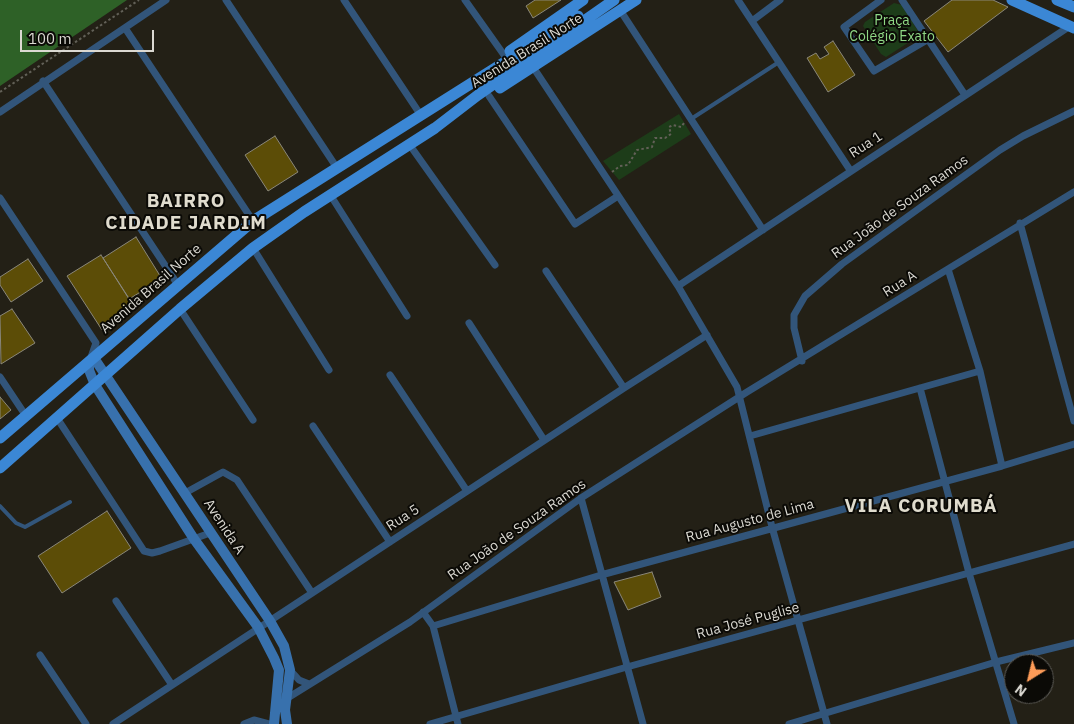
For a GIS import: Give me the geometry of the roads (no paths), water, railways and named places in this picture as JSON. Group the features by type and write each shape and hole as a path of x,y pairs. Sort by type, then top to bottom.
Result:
{"main road":[{"name":"Avenida Brasil Norte","path":"480,76 504,55 582,0"},
{"name":"Avenida Brasil Norte","path":"1,438 253,221 603,0"},
{"name":"Avenida Brasil Norte","path":"0,468 253,248 304,212 331,196 617,5 636,0"},
{"path":"1012,0 1072,27"},
{"path":"1058,0 1074,7"},
{"name":"Avenida Brasil Norte","path":"459,110 489,96 533,67 617,5"}],"street":[{"path":"0,112 43,81 166,0"},
{"path":"226,0 337,168"},
{"path":"344,0 420,114"},
{"path":"465,0 504,55"},
{"path":"738,0 850,170"},
{"path":"752,21 780,0"},
{"path":"881,0 844,27 874,71 927,40"},
{"path":"902,0 965,95"},
{"path":"617,5 688,120 763,230"},
{"name":"Rua 1","path":"678,286 850,170 1072,27"},
{"path":"125,28 253,221"},
{"path":"533,67 678,286 737,387 772,527 828,724"},
{"path":"43,81 178,285"},
{"path":"489,96 575,224 618,196"},
{"name":"Rua João de Souza Ramos","path":"802,361 794,328 794,315 805,296 842,264 1000,150 1023,136 1074,111"},
{"path":"409,144 495,265"},
{"name":"Rua A","path":"740,397 802,361 1020,222 1074,192"},
{"path":"331,196 407,316"},
{"path":"0,198 96,343 89,370 95,385 194,539 258,627 279,670 274,724"},
{"path":"1020,222 1074,421"},
{"path":"253,248 329,370"},
{"path":"948,269 980,371 1002,466"},
{"path":"546,271 624,388"},
{"path":"180,310 253,420"},
{"path":"470,323 544,440"},
{"name":"Rua 5","path":"113,724 258,627 270,621 707,335"},
{"name":"Avenida A","path":"92,360 106,376 185,493 270,621 284,646 290,670 286,699 287,724"},
{"path":"750,436 980,371"},
{"path":"390,374 467,491"},
{"path":"0,377 26,416"},
{"path":"920,388 969,573 1014,724"},
{"name":"Rua João de Souza Ramos","path":"286,699 423,612 581,498 740,397"},
{"path":"56,418 144,551 160,551 210,533"},
{"path":"313,426 390,542"},
{"name":"Rua Augusto de Lima","path":"433,626 601,575 1002,466 1074,444"},
{"path":"185,493 223,472 237,480 312,593"},
{"path":"581,498 643,724"},
{"name":"Rua José Puglise","path":"430,724 457,720 627,667 1074,544"},
{"path":"116,601 172,685"},
{"path":"423,612 433,626 457,720"},
{"path":"789,724 996,662 1074,643"},
{"path":"40,655 86,724"},
{"path":"290,670 299,680 309,684"},
{"path":"244,724 254,720 269,724"}],"lane":[{"path":"688,120 779,62"},
{"path":"0,461 22,448"},
{"path":"0,506 16,524 25,527 70,502"}],"district":[{"name":"BAIRRO CIDADE JARDIM","path":"186,213"},
{"name":"VILA CORUMBÁ","path":"921,507"}],"park label":[{"name":"Praça Colégio Exato","path":"892,30"}]}
